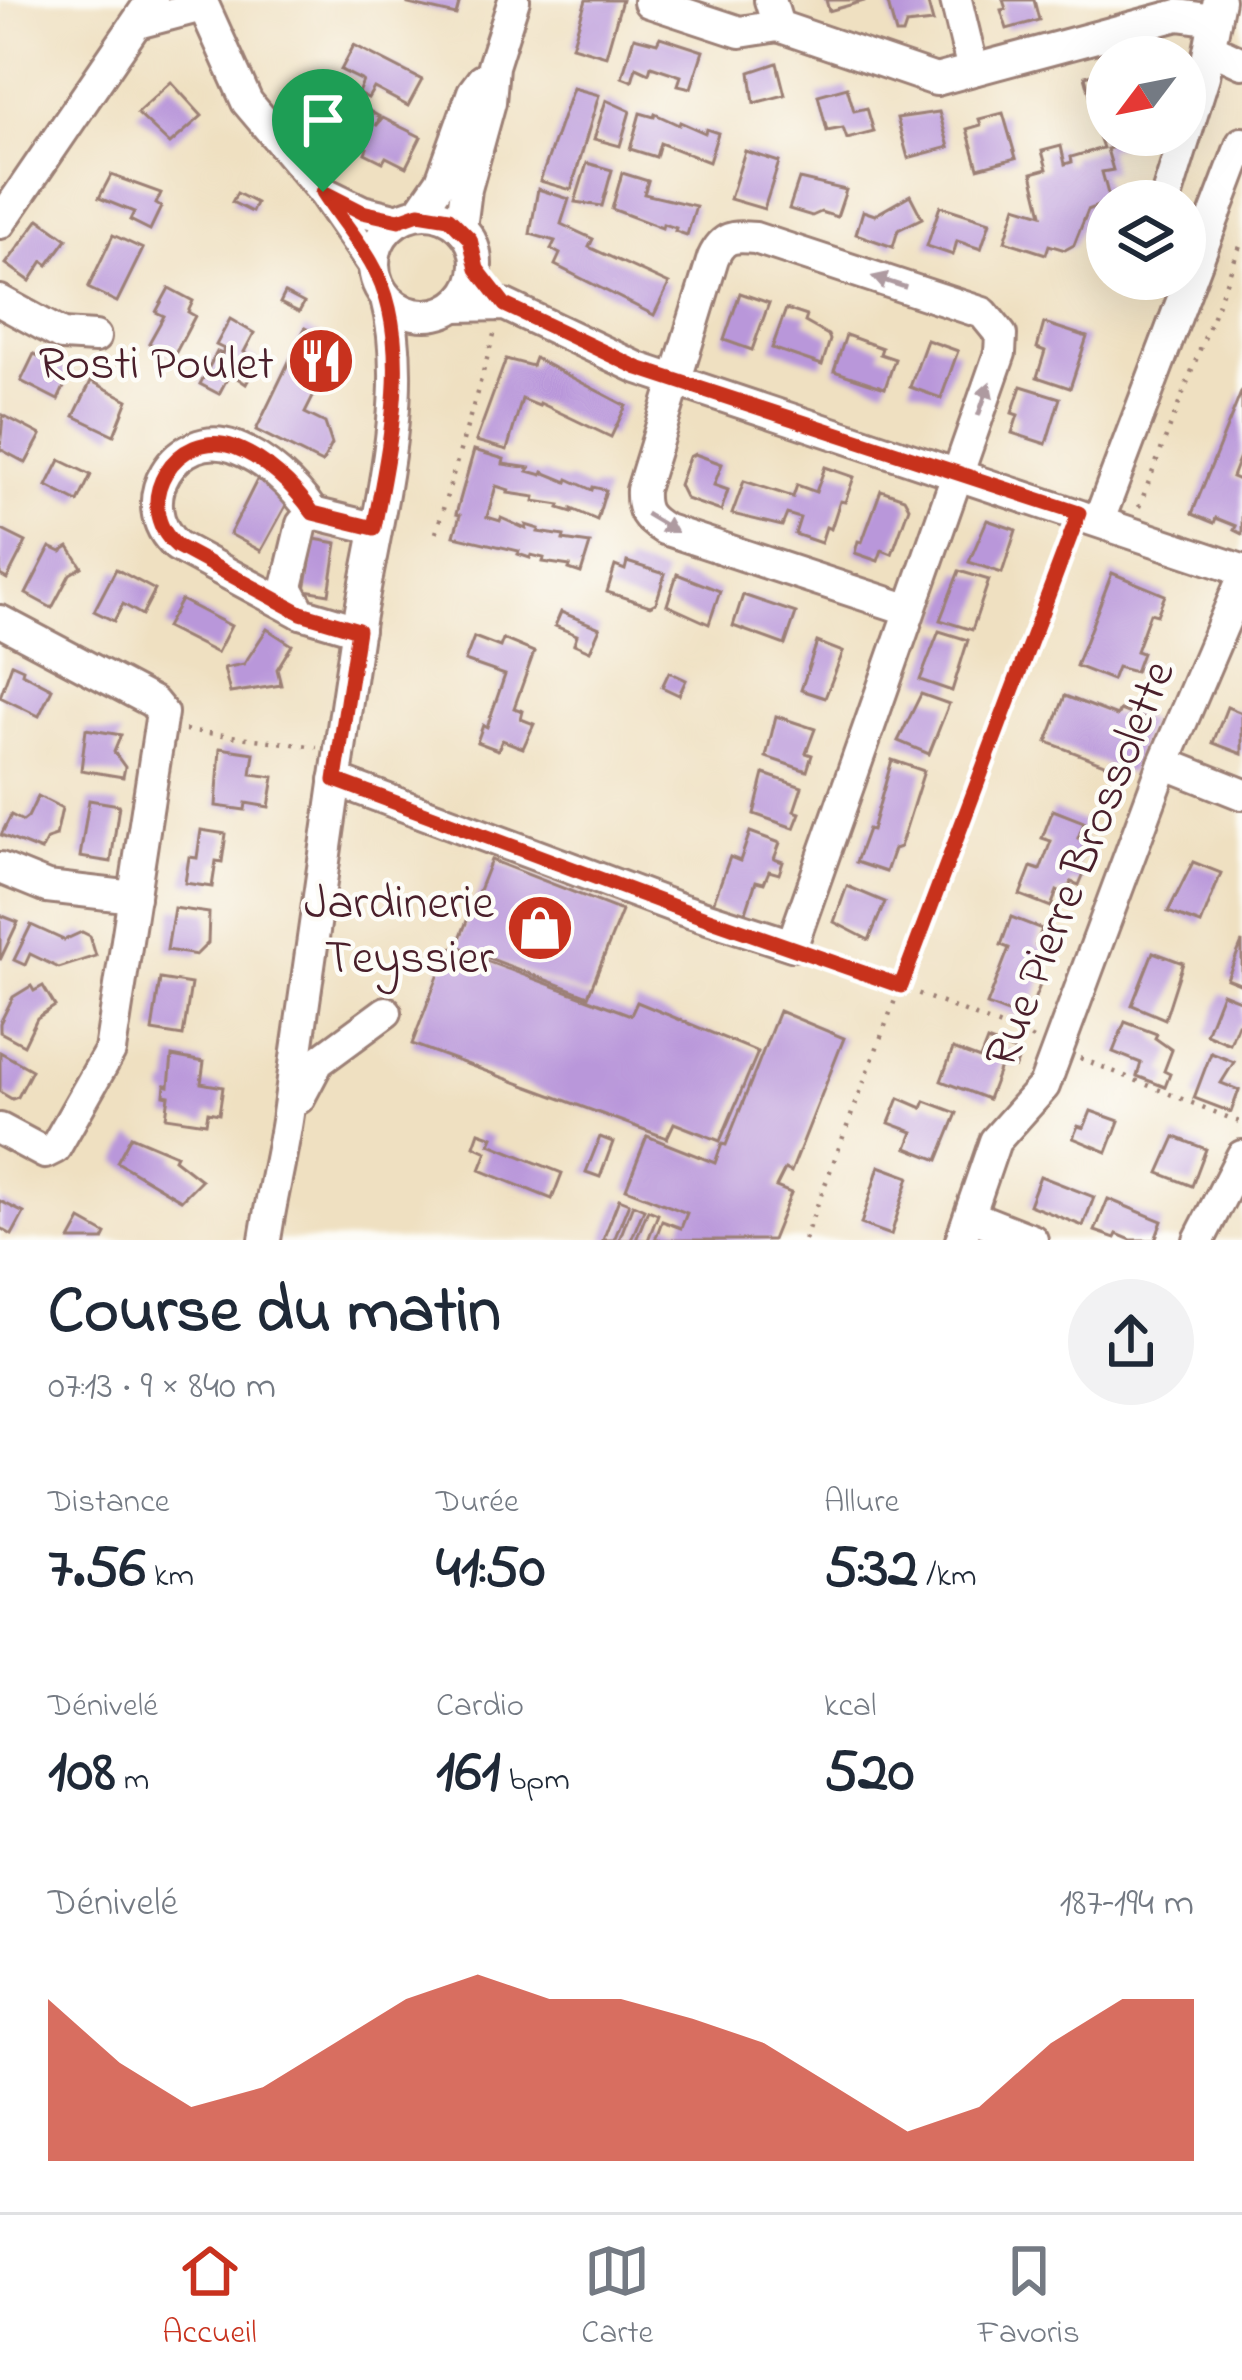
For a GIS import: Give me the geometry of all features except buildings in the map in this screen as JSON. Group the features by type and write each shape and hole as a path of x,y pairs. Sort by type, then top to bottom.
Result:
{"street":[{"path":"461,227 466,189 490,102 493,66 514,0"},
{"path":"956,0 973,70"},
{"path":"649,2 740,32 774,13 936,80 1178,15 1215,23 1242,63"},
{"path":"0,223 146,11 202,3 247,102 323,192 374,266 386,298 396,350 395,412 266,1240"},
{"path":"1171,180 1215,23"},
{"path":"374,266 376,248 441,181 473,92 493,66"},
{"path":"1089,516 1242,142"},
{"path":"323,192 362,212 449,218 470,239 477,269 501,312"},
{"path":"338,765 683,910 792,945 910,610 1000,353 1001,335 982,313 755,238 731,236 719,244 642,490 641,508 664,529 910,610"},
{"path":"395,412 414,353 447,310 466,296 477,269"},
{"path":"386,298 401,310 419,315 447,310 501,312 675,381 1242,570"},
{"path":"0,301 62,335 95,337"},
{"path":"358,630 301,613 177,546 162,533 154,503 168,469 183,453 202,445 232,446 292,484 313,513 374,528"},
{"path":"301,613 287,587 302,524 313,513"},
{"name":"Rue Pierre Brossolette","path":"966,1228 995,1141 1044,1086 1164,763 1242,580"},
{"path":"0,621 153,702 162,713 110,1051 55,1148 45,1153 0,1129"},
{"path":"1164,763 1242,794"},
{"path":"0,868 47,887 134,897"},
{"path":"287,1122 318,1062 386,1012"},
{"path":"1199,1240 1242,1156"},
{"path":"966,1228 1032,1240"}],"path":[{"path":"1130,530 1242,241"},
{"path":"436,532 501,312"},
{"path":"804,1240 1089,516"},
{"path":"160,727 338,765"},
{"path":"792,945 1242,1123"}],"place":[{"name":"Rosti Poulet","path":"321,361"},
{"name":"Jardinerie Teyssier","path":"540,928"}],"route":[{"path":"323,192 362,212 399,220 419,213 449,218 470,239 477,269 505,305 638,368 1079,513 901,986 335,780 358,630 301,613 177,546 162,533 154,503 168,469 183,453 202,445 232,446 292,484 313,513 374,528 395,412 394,328 374,266 323,192"}]}
